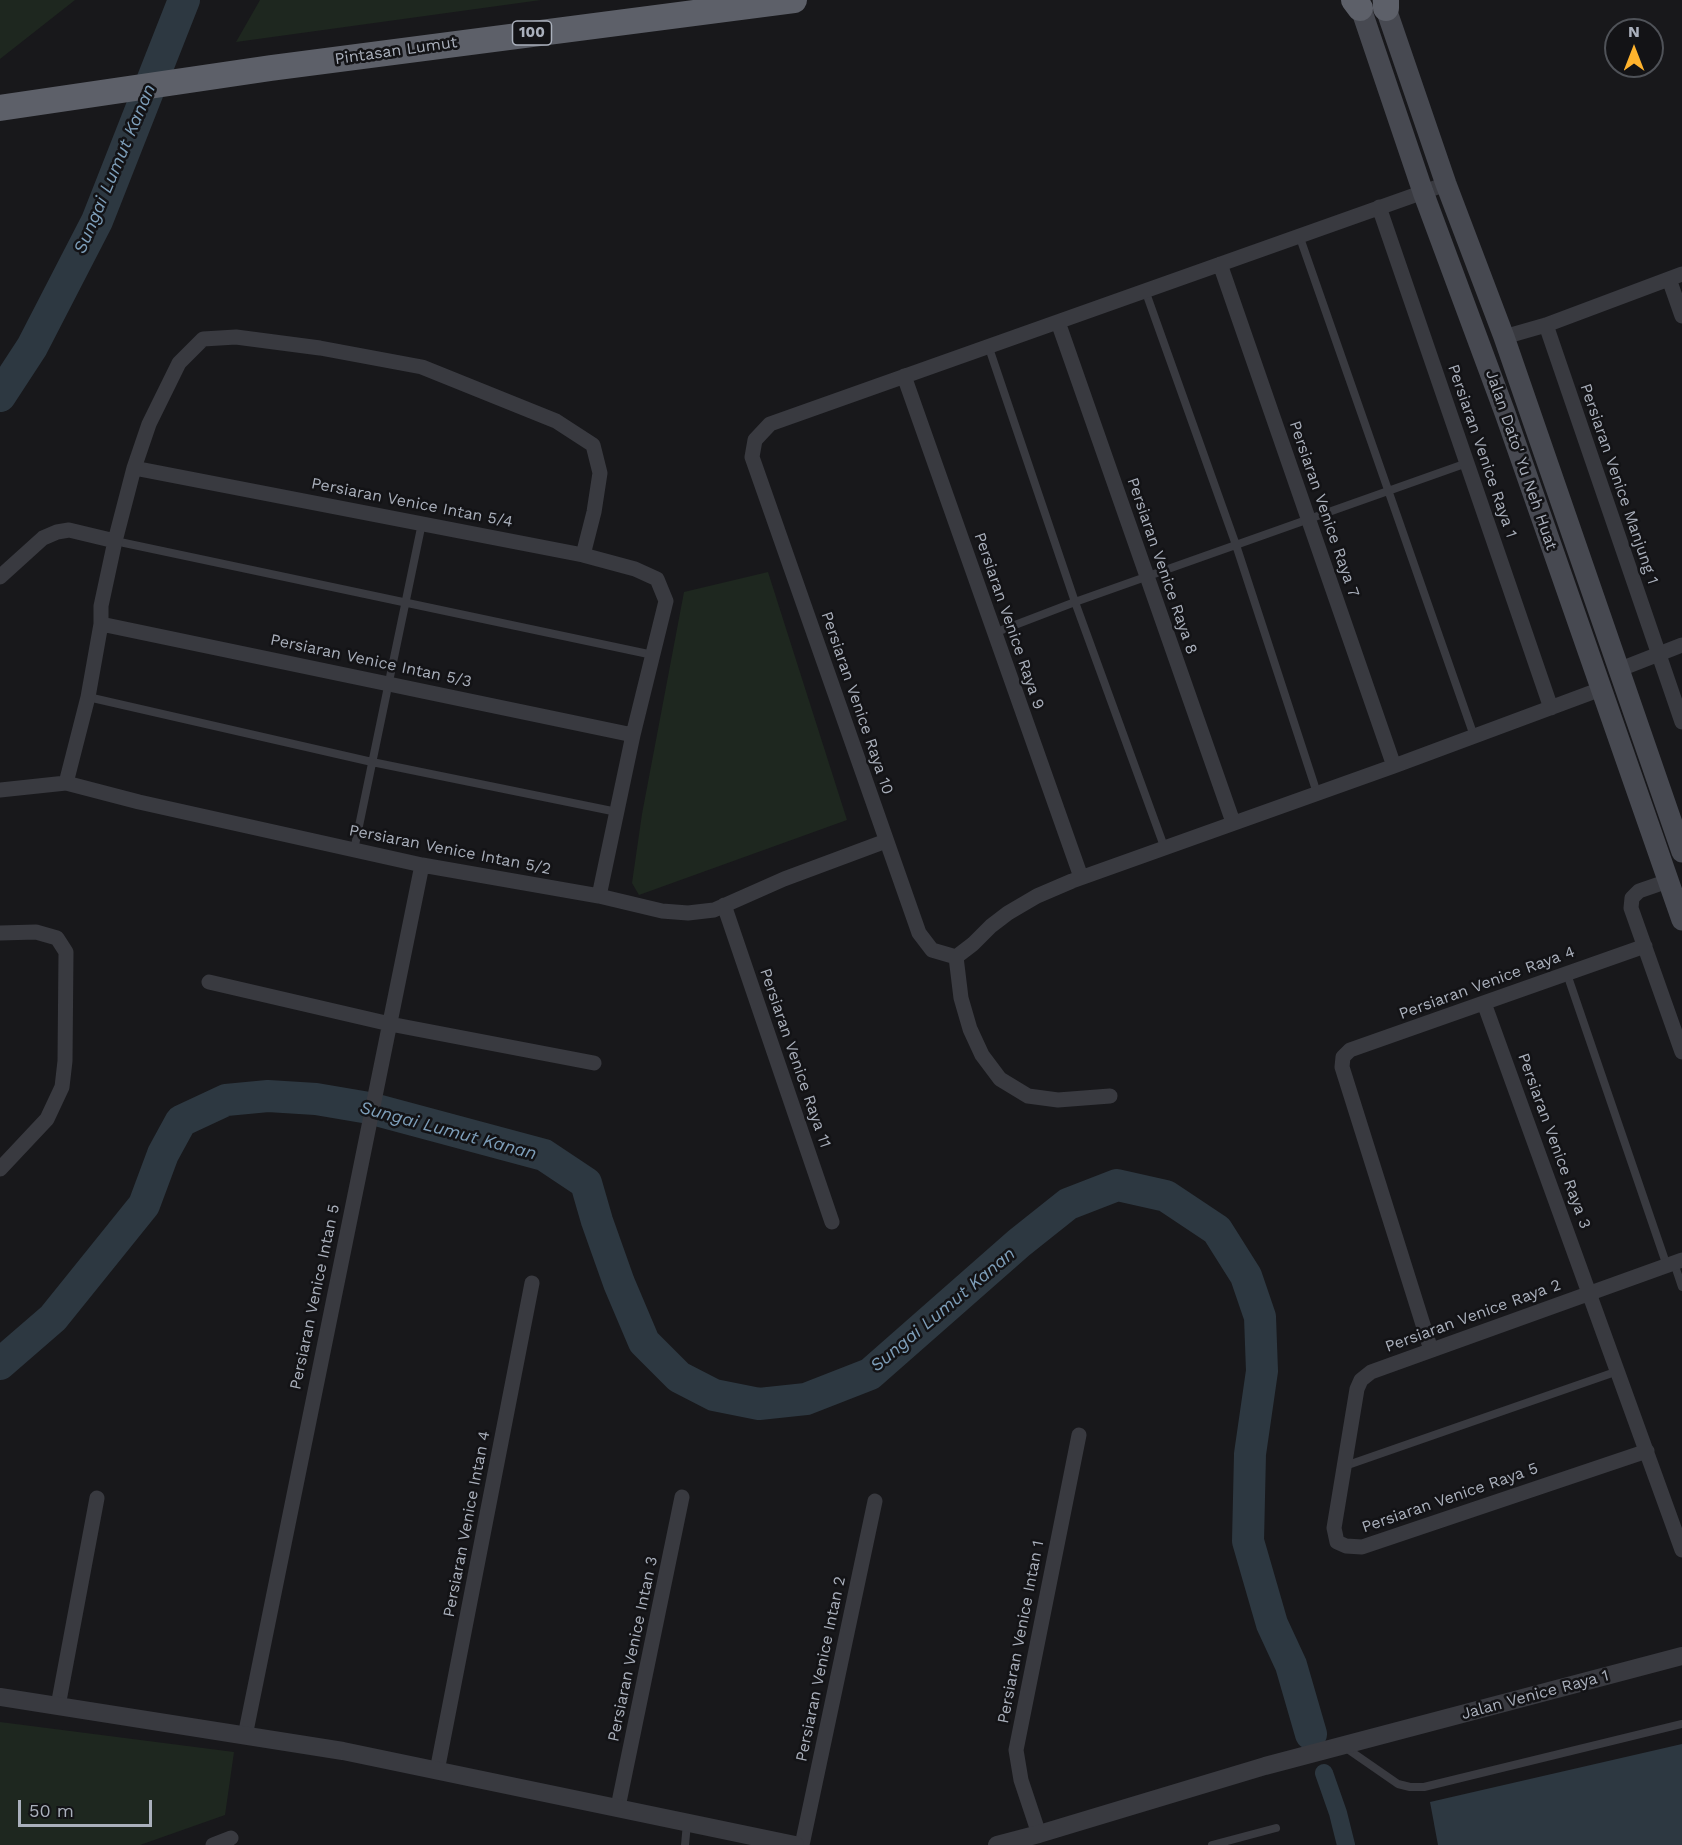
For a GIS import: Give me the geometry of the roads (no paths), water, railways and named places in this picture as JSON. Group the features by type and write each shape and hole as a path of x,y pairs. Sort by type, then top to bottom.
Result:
{"highway":[{"name":"Pintasan Lumut","path":"0,108 271,68 794,0"}],"main road":[{"name":"Jalan Dato' Yu Neh Huat","path":"1371,3 1446,184 1504,337 1682,852"},
{"name":"Jalan Dato' Yu Neh Huat","path":"1371,3 1423,192 1505,412 1649,823 1679,885 1682,920"},
{"path":"1543,523 1565,515"}],"street":[{"path":"904,376 1446,184"},
{"name":"Persiaran Venice Raya 1","path":"1379,207 1551,708"},
{"name":"Persiaran Venice Raya 7","path":"1220,264 1394,766"},
{"path":"1504,337 1546,325 1676,276 1682,316"},
{"name":"Persiaran Venice Raya 8","path":"1058,322 1233,822"},
{"name":"Persiaran Venice Manjung 1","path":"1546,325 1682,722"},
{"path":"66,783 87,697 101,606 115,541 134,468 149,424 179,363 203,339 236,338 320,348 422,367 556,420 593,445 600,473 584,555"},
{"name":"Persiaran Venice Raya 10","path":"904,376 770,424 755,440 752,458 918,933 932,950 956,957"},
{"name":"Persiaran Venice Raya 9","path":"904,376 1081,877"},
{"name":"Persiaran Venice Intan 5/4","path":"134,468 584,555 635,569 657,579 666,601 653,655"},
{"path":"0,578 43,538 57,532 69,530 115,541"},
{"name":"Persiaran Venice Intan 5/3","path":"100,624 633,735"},
{"path":"1618,670 1682,645"},
{"path":"598,896 653,655"},
{"path":"1110,1096 1058,1100 1028,1096 1000,1079 982,1055 970,1029 961,998 956,957 1008,913 1037,896 1081,877 1165,849 1233,822 1394,766 1601,689"},
{"name":"Persiaran Venice Intan 5/2","path":"0,790 66,783 140,802 422,865 598,896 662,911 688,913 714,910 784,879 886,841"},
{"name":"Persiaran Venice Intan 5","path":"244,1736 422,865"},
{"path":"1679,885 1639,891 1632,898 1631,908 1682,1052"},
{"name":"Persiaran Venice Raya 11","path":"724,905 832,1222"},
{"path":"0,933 36,932 57,938 66,952 65,1061 62,1087 46,1119 0,1169"},
{"name":"Persiaran Venice Raya 4","path":"1431,1350 1342,1067 1343,1057 1350,1050 1645,946"},
{"path":"209,982 390,1024 594,1063"},
{"name":"Persiaran Venice Raya 3","path":"1484,1004 1682,1550"},
{"name":"Persiaran Venice Raya 2","path":"1344,1466 1357,1389 1361,1380 1371,1372 1674,1263"},
{"name":"Persiaran Venice Intan 4","path":"437,1771 532,1283"},
{"name":"Persiaran Venice Intan 1","path":"1039,1834 1021,1780 1016,1750 1079,1435"},
{"name":"Persiaran Venice Raya 5","path":"1344,1466 1334,1528 1337,1542 1346,1546 1362,1547 1647,1451"},
{"name":"Persiaran Venice Intan 3","path":"618,1808 682,1497"},
{"path":"58,1706 97,1498"},
{"name":"Persiaran Venice Intan 2","path":"802,1845 875,1501"},
{"name":"Jalan Venice Raya 1","path":"997,1845 1264,1766 1682,1656"},
{"path":"0,1697 343,1751 795,1845"},
{"path":"213,1845 231,1838"}],"lane":[{"path":"1299,235 1474,736"},
{"path":"1145,290 1236,545 1317,793"},
{"path":"988,345 1075,602 1165,849"},
{"path":"994,633 1467,463"},
{"path":"354,850 422,523"},
{"path":"115,541 653,655"},
{"path":"87,697 372,762 617,812"},
{"path":"1567,974 1682,1287"},
{"path":"1344,1466 1618,1371"},
{"path":"1342,1745 1398,1784 1424,1787 1682,1724"},
{"path":"685,1845 687,1822"},
{"path":"1212,1845 1276,1828"}],"waterway":[{"name":"Sungai Lumut Kanan","path":"0,396 32,347 97,221 184,0"},
{"name":"Sungai Lumut Kanan","path":"0,1364 53,1318 144,1205 163,1154 181,1121 226,1100 268,1096 316,1099 369,1108 544,1155 586,1183 619,1283 644,1342 679,1377 714,1395 759,1404 806,1399 870,1374 1019,1243 1068,1204 1117,1185 1166,1196 1217,1230 1246,1276 1260,1317 1262,1371 1250,1454 1248,1541 1272,1624 1291,1665 1311,1734"},
{"path":"1324,1773 1346,1845"}]}
